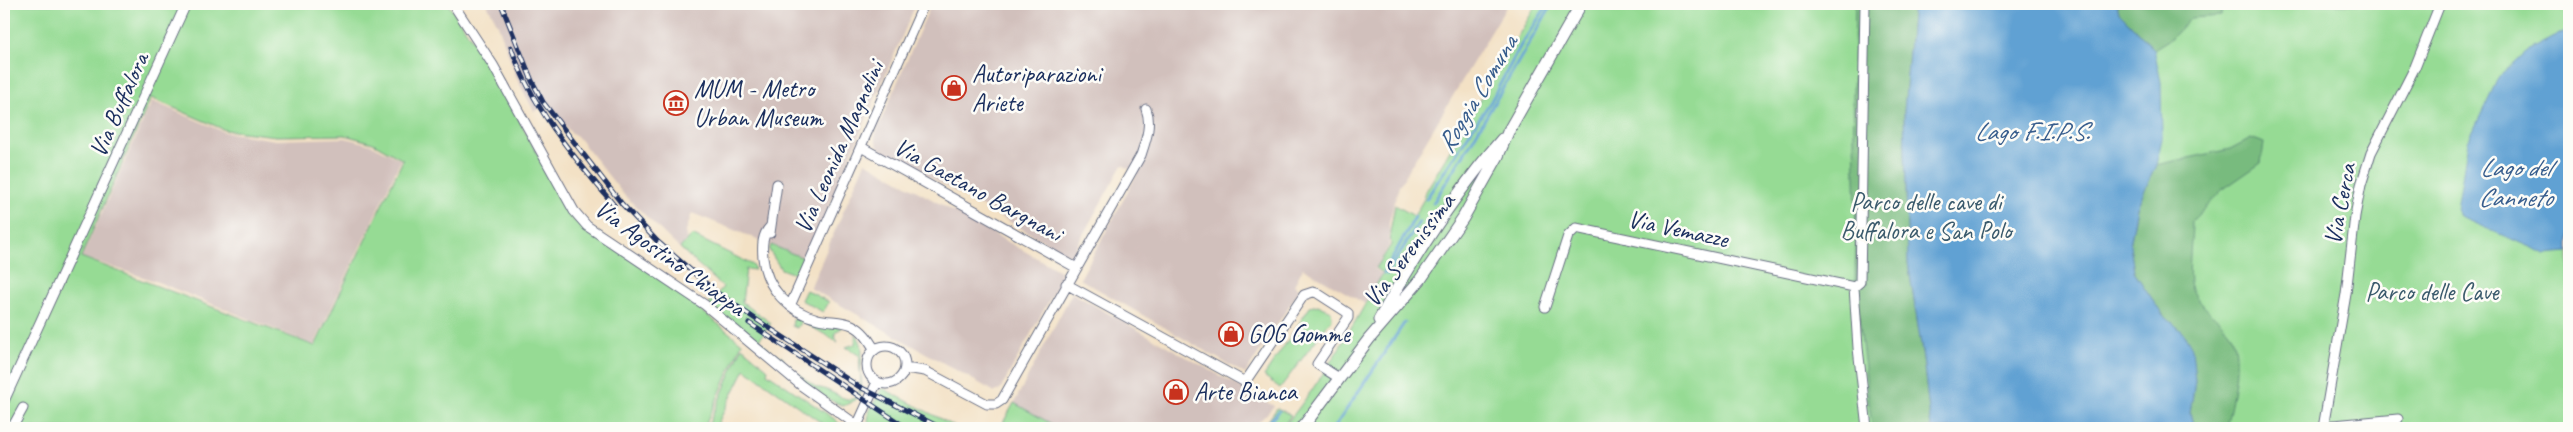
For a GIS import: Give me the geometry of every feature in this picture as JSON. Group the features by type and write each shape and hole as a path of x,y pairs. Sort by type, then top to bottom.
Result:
{"main road":[{"name":"Via Serenissima","path":"1302,428 1369,339 1420,280 1468,210 1498,156 1508,132 1581,4"},
{"name":"Via Serenissima","path":"1369,339 1399,283 1442,218 1474,173 1508,132"},
{"path":"1420,280 1424,263 1445,232 1447,225 1442,218"}],"street":[{"name":"Via Buffalora","path":"4,401 92,224 186,4"},
{"name":"Via Agostino Chiappa","path":"453,4 493,66 574,211 587,226 705,305 802,386 858,427"},
{"name":"Via Leonida Magnolini","path":"790,306 924,4"},
{"path":"1864,4 1860,282 1854,287 1858,348 1867,428"},
{"name":"Via Cerca","path":"2398,419 2323,427 2346,294 2355,216 2361,185 2371,153 2415,67 2440,4"},
{"name":"Via Gaetano Bargnani","path":"905,368 925,371 988,404 996,404 1002,400 1075,267 1140,155 1148,130 1146,109"},
{"name":"Via Gaetano Bargnani","path":"861,147 1075,267"},
{"path":"778,184 770,233 764,242 763,261 768,276 779,297 790,306 818,319 836,320 853,325 865,334 875,350"},
{"name":"Via Vemazze","path":"1546,307 1568,236 1576,228 1854,287"},
{"path":"1066,284 1244,382 1304,295 1312,292 1317,293 1345,309 1348,313 1348,318 1317,364 1339,378"},
{"path":"887,346 893,348 902,356 905,368 903,374 889,384 877,382 872,378 867,366 868,360 875,350 887,346"},
{"path":"858,427 877,382"},
{"path":"12,428 23,408"}],"shaded area":[{"path":"487,4 916,4 806,259 692,213 686,231 687,240 679,248 624,195 577,136 570,132 550,105 534,111 517,79 498,25"},
{"path":"931,4 1508,4 1399,186 1389,222 1389,246 1375,269 1387,277 1369,306 1303,268 1294,285 1300,289 1245,374 1080,279 1138,173 1122,165 1071,256 882,151 877,145 875,138 877,130"},
{"path":"152,101 224,132 276,140 345,138 372,145 401,160 314,345 155,281 82,257"},
{"path":"865,162 1060,271 1062,277 1000,390 995,392 810,288"},
{"path":"1072,293 1274,406 1253,428 1059,428 1014,403"}],"green space":[{"path":"4,4 448,4 491,67 572,219 667,283 742,343 704,428 4,428","holes":["151,98 225,130 276,136 345,135 373,143 403,160 315,346 81,257"]},
{"name":"Parco delle cave di Buffalora e San Polo","path":"1537,4 2569,4 2569,428 1283,428 1324,372 1383,273 1376,268 1391,245 1390,232 1395,205 1414,216 1425,197 1423,196"},
{"path":"1855,4 1913,4 1904,112 1908,262 1923,358 1931,428 1872,428 1855,283 1856,221 1853,96"},
{"path":"2117,4 2222,4 2221,16 2191,18 2173,37 2154,49 2119,13"},
{"path":"2251,138 2264,143 2261,163 2222,190 2192,221 2189,267 2192,289 2200,302 2228,330 2236,351 2235,378 2226,428 2194,428 2190,413 2195,381 2183,332 2163,315 2134,272 2130,247 2137,207 2156,165 2230,149"},
{"path":"692,235 753,265 755,270 746,269 742,302 771,323 759,340 769,349 766,354 709,304 723,287 680,248"},
{"path":"771,245 806,259 797,275 781,269 769,250"},
{"path":"806,290 829,302 823,312 801,300"},
{"path":"1318,305 1331,311 1332,319 1280,388 1264,376 1310,307"},
{"path":"796,318 810,324 843,327 836,332 835,337 838,342 801,321 797,328 792,326 793,320"},
{"path":"856,334 862,349 861,377 860,356 846,347 855,344"},
{"path":"742,347 768,369 767,373 836,420 843,428 821,428 823,424 745,369 717,425 722,428 707,428"},
{"path":"776,353 783,358 784,363 817,388 849,399 859,394 861,384 860,394 843,406 826,398 774,358"},
{"path":"882,388 958,428 873,428 868,421 869,412"},
{"path":"1014,403 1059,428 1000,428"},
{"path":"1277,408 1291,415 1282,428 1263,428"}],"water":[{"name":"Lago F.I.P.S.","path":"1913,4 2117,4 2119,13 2154,49 2161,82 2162,139 2156,165 2137,207 2130,246 2134,272 2163,315 2183,332 2192,348 2195,381 2190,413 2194,428 1931,428 1923,358 1908,262 1904,112"},
{"name":"Lago del Canneto","path":"2569,29 2569,252 2546,254 2460,217 2457,209 2468,142 2499,76 2525,52"}],"waterway":[{"name":"Roggia Comuna","path":"1426,199 1491,101 1521,45 1548,4"},
{"name":"Roggia Comuna","path":"1433,203 1469,146 1552,4"},
{"path":"1384,273 1415,217"},
{"name":"Roggia Comuna","path":"1387,274 1419,222"},
{"name":"Roggia Comuna","path":"1334,428 1405,322"},
{"path":"1279,411 1270,421 1279,428"}],"railway":[{"path":"501,4 532,81 543,102 622,204 658,242 716,292 754,318 858,386 941,428"},
{"path":"511,47 530,91 542,111 569,150 614,205"},
{"path":"749,323 907,428"}],"place":[{"name":"Autoriparazioni Ariete","path":"954,88"},
{"name":"MUM - Metro Urban Museum","path":"676,103"},
{"name":"GOG Gomme","path":"1231,334"},
{"name":"Arte Bianca","path":"1176,392"}],"park label":[{"name":"Parco delle Cave","path":"2432,292"}]}
